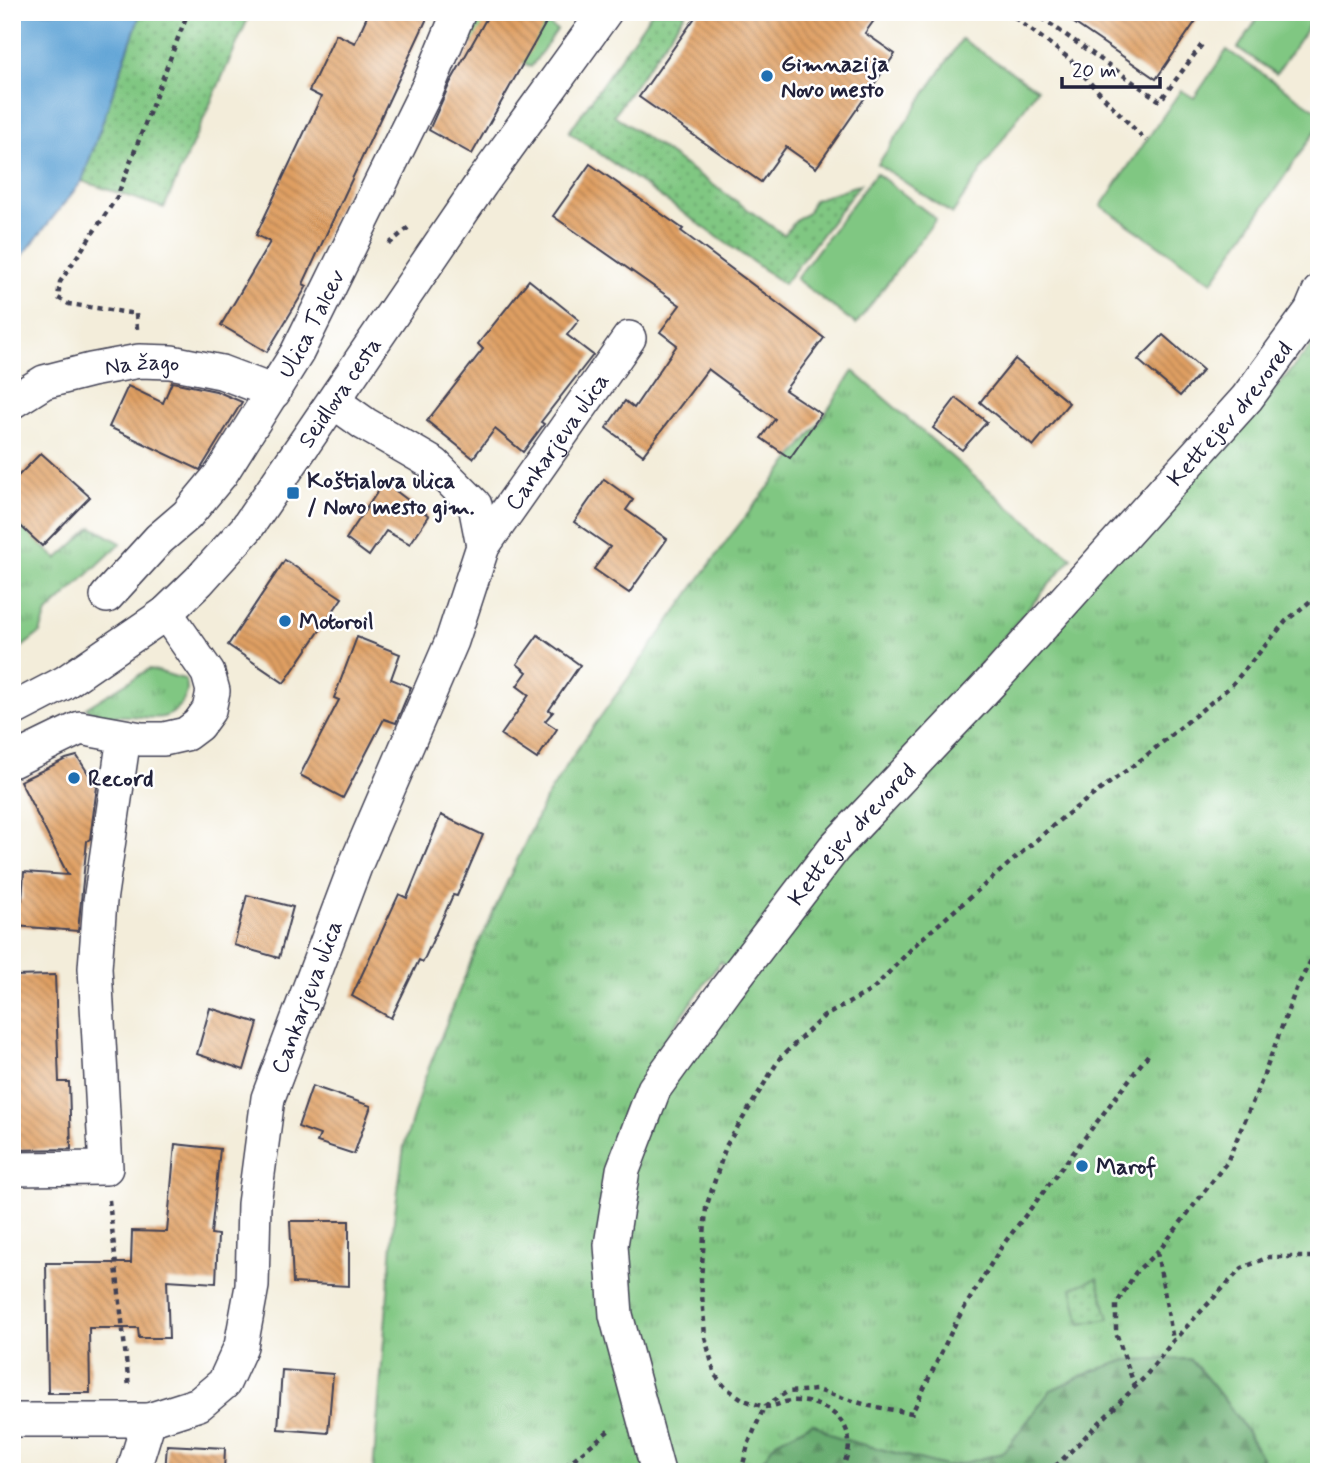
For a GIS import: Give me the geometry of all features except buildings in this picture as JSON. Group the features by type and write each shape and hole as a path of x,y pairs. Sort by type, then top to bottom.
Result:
{"street":[{"name":"Ulica Talcev","path":"107,596 159,539 187,515 212,484 297,354 428,88 459,12"},
{"name":"Seidlova cesta","path":"12,710 64,683 166,613 246,528 481,184 605,12"},
{"name":"Kettejev drevored","path":"658,1472 616,1315 611,1245 622,1170 654,1089 834,848 997,676 1247,398 1311,311 1319,292"},
{"name":"Cankarjeva ulica","path":"12,1420 142,1420 199,1405 224,1383 241,1346 252,1286 254,1205 268,1098 356,864 452,641 482,546 629,338"},
{"name":"Na žago","path":"12,402 44,382 139,361 170,362 221,372 274,392"},
{"name":"Cankarjeva ulica","path":"334,402 365,424 434,464 475,505 482,546"},
{"path":"12,761 80,728 124,737 164,739 186,734 198,725 209,710 213,691 208,673 166,613"},
{"path":"12,1169 106,1168 95,968 100,901 124,737"},
{"path":"133,1472 142,1420"}],"path":[{"path":"139,361 136,314 69,304 58,298 60,282 117,197 188,12"},
{"path":"952,18 959,12"},
{"path":"1007,12 1070,59 1146,141"},
{"path":"1033,12 1160,101 1203,43"},
{"path":"843,1472 849,1445 844,1424 832,1411 816,1405 790,1401 775,1407 764,1407 744,1400 726,1388 715,1375 705,1337 701,1280 706,1208 726,1146 780,1058 823,1017 872,990 918,942 1042,835 1231,687 1286,621 1319,594"},
{"path":"1135,1387 1116,1333 1116,1305 1136,1272 1157,1252 1199,1202 1227,1162 1262,1080 1296,989 1319,945"},
{"path":"741,1472 748,1445 764,1407 787,1392 817,1390 870,1406 912,1413 957,1320 1002,1246 1148,1055"},
{"path":"106,1168 129,1385 142,1420"},
{"path":"1157,1252 1173,1341"},
{"path":"1047,1472 1059,1464 1135,1387 1173,1341 1242,1268 1269,1257 1319,1257"},
{"path":"558,1472 639,1406"}],"green space":[{"path":"141,12 251,12 164,208 82,181"},
{"path":"474,12 528,12 557,30 531,67 478,36 472,44 464,35"},
{"path":"652,12 686,12 614,115 784,235 798,218 807,214 814,200 860,184 784,284 569,132"},
{"path":"1262,12 1318,12 1276,74 1238,48"},
{"path":"962,39 1037,89 952,214 878,164"},
{"path":"1227,50 1319,112 1319,126 1212,282 1101,206 1181,90 1194,98"},
{"path":"876,173 936,219 856,324 796,279"},
{"path":"1319,333 1319,1472 1269,1472 1234,1412 1190,1359 1127,1360 1093,1371 1051,1390 1003,1453 949,1467 838,1438 813,1423 776,1442 754,1472 373,1472 394,1219 404,1146 424,1080 473,956 545,800 578,748 731,535 820,422 853,371 1072,558 886,774 1253,415","holes":["721,961 742,994 682,1044 664,1041"]},
{"path":"12,518 57,559 92,527 121,543 47,613 40,633 12,655"},
{"path":"149,669 185,679 186,695 172,713 152,718 106,715 86,708"},
{"path":"1097,1278 1109,1319 1080,1324 1072,1288"},
{"path":"1190,1359 1234,1412 1269,1472 754,1472 776,1442 813,1423 838,1438 949,1467 1003,1453 1051,1390 1093,1371 1127,1360"}],"water":[{"path":"12,12 141,12 82,181 12,269"}],"place":[{"name":"Gimnazija Novo mesto","path":"767,76"},
{"name":"Koštialova ulica / Novo mesto gim.","path":"293,493"},
{"name":"Motoroil","path":"285,621"},
{"name":"Record","path":"74,778"},
{"name":"Marof","path":"1082,1166"}]}
